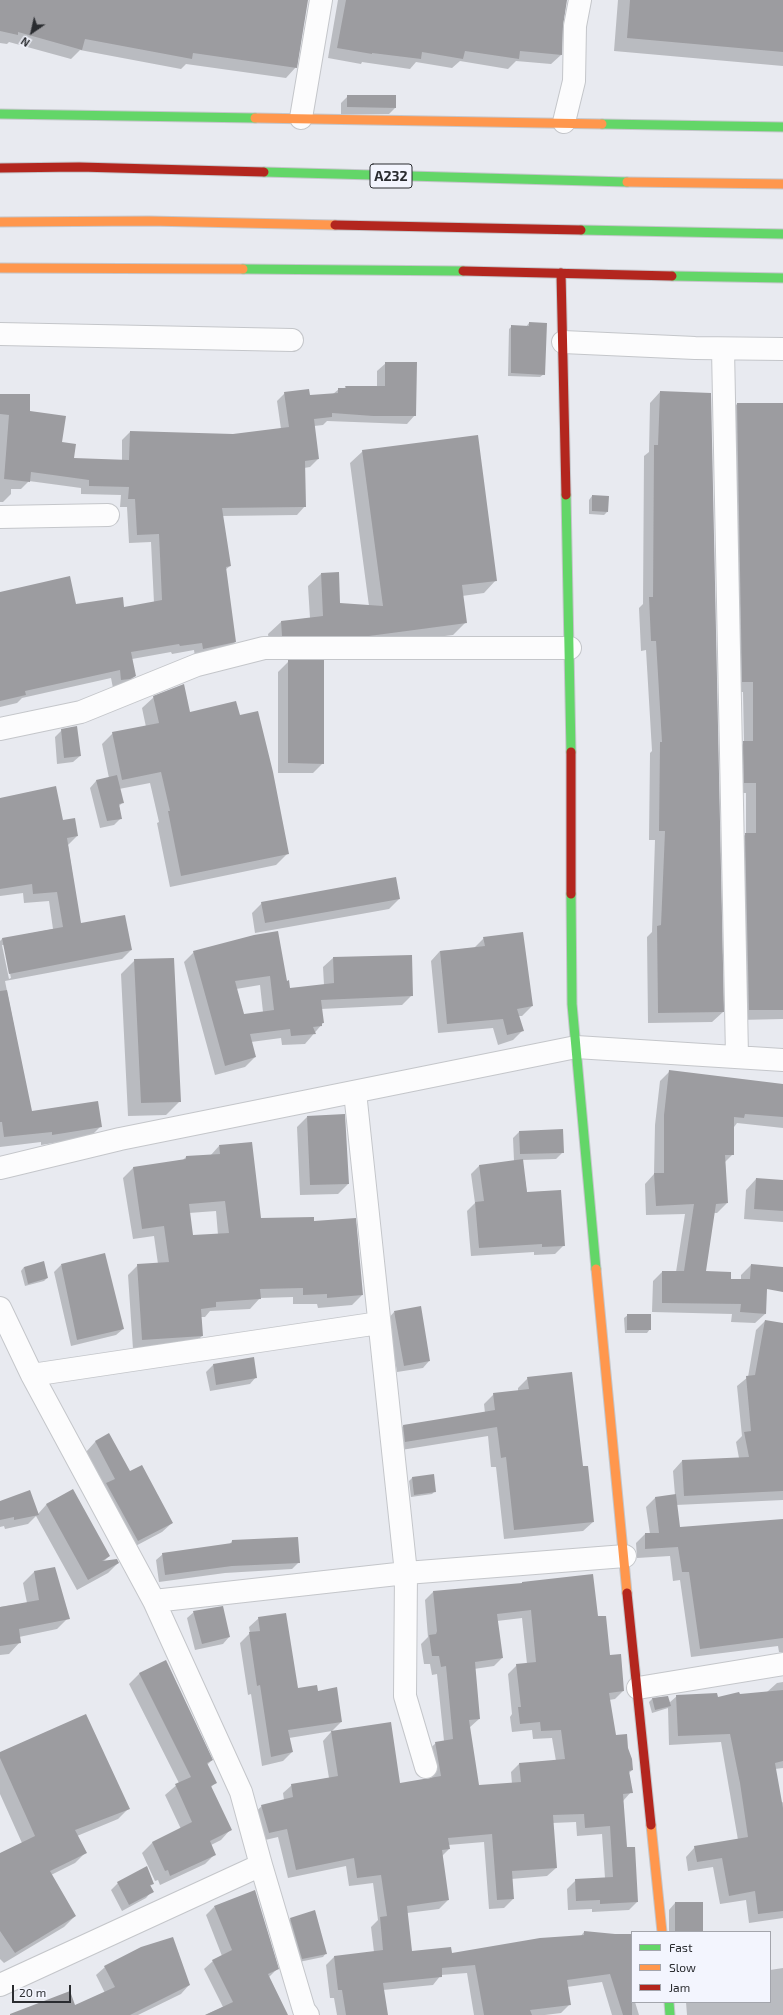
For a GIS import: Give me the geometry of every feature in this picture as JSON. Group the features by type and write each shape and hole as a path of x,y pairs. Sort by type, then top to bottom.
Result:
{"main road":[{"path":"0,114 564,122 783,127"},
{"name":"A232","path":"0,168 80,167 564,181 783,184"},
{"path":"0,222 149,221 783,234"},
{"path":"0,268 360,269 783,278"},
{"path":"561,273 570,648 572,1004 612,1442 625,1556 662,1931"},
{"path":"668,2003 670,2015"}],"street":[{"path":"301,118 321,0"},
{"path":"564,122 574,81 575,26 580,0"},
{"path":"0,334 292,340"},
{"path":"563,342 723,349 783,349"},
{"path":"723,349 737,1056"},
{"path":"0,517 108,515"},
{"path":"0,728 81,712 196,665 264,648 570,648"},
{"path":"0,1168 120,1139 576,1047 783,1060"},
{"path":"356,1092 406,1573 405,1696 426,1767"},
{"path":"0,1308 32,1375 154,1601 241,1792 304,2010 308,2015"},
{"path":"32,1375 379,1323"},
{"path":"154,1601 406,1573 625,1556"},
{"path":"638,1688 783,1664"},
{"path":"0,1985 261,1865"}],"building":[{"path":"0,0 308,0 297,68 193,53 192,59 85,39 82,50 18,32 18,35 0,31"},
{"path":"346,0 567,0 563,26 562,55 520,51 519,59 465,51 463,59 422,52 421,59 372,54 337,48"},
{"path":"630,0 783,0 783,52 627,38"},
{"path":"347,95 396,95 396,108 347,107"},
{"path":"529,322 547,323 545,375 511,373 511,325 529,326"},
{"path":"385,362 417,362 416,416 373,416 332,413 332,417 314,419 319,459 305,461 306,507 222,508 231,566 226,567 236,642 203,649 202,643 180,646 179,644 131,652 136,676 130,679 121,680 120,670 25,691 26,695 0,701 0,592 70,576 76,604 123,597 124,607 162,600 159,534 137,535 135,499 128,499 129,487 89,486 89,480 31,472 30,482 4,479 9,415 0,414 0,394 30,394 30,411 66,416 62,442 76,444 74,458 129,460 130,431 233,434 289,427 284,392 309,389 310,395 338,393 338,388 346,388 345,386 385,386"},
{"path":"660,391 711,393 724,1012 658,1013 657,926 661,925 665,831 659,831 660,742 662,742 656,641 651,641 649,597 653,597 654,445 658,445"},
{"path":"737,403 783,403 783,1010 749,1010 745,833 756,833 756,783 744,783 743,741 753,741 753,682 742,682"},
{"path":"478,435 497,581 462,585 467,623 369,636 282,636 281,621 323,616 321,573 339,572 340,603 383,606 362,450"},
{"path":"592,495 609,496 608,512 592,511"},
{"path":"288,660 324,660 324,764 288,763"},
{"path":"184,684 190,712 236,701 240,715 258,711 273,772 289,854 181,876 168,811 170,811 161,772 122,780 112,732 159,723 153,696"},
{"path":"77,726 81,756 64,758 61,729"},
{"path":"117,775 124,803 119,804 122,819 107,821 96,780"},
{"path":"56,786 63,820 75,818 78,836 67,838 81,923 125,915 132,950 9,974 2,938 63,927 57,892 33,894 32,884 0,889 0,798"},
{"path":"396,877 400,899 265,923 261,902"},
{"path":"278,931 287,981 289,980 290,988 334,983 333,957 412,955 413,996 321,1000 324,1023 322,1023 322,1026 313,1027 316,1034 291,1036 290,1029 250,1034 256,1057 225,1066 193,951 254,935","holes":["270,976 274,1010 244,1014 235,981"]},
{"path":"523,932 533,1006 517,1009 524,1031 507,1035 503,1019 447,1024 440,951 485,946 483,937"},
{"path":"174,958 181,1102 141,1103 134,959"},
{"path":"7,990 32,1111 98,1101 102,1127 52,1135 52,1132 4,1137 2,1122 0,1122 0,991"},
{"path":"669,1070 783,1084 783,1117 745,1114 744,1118 734,1117 734,1155 725,1155 728,1203 716,1204 706,1271 731,1272 731,1279 750,1279 751,1264 783,1267 783,1292 767,1289 766,1314 740,1312 741,1304 662,1303 662,1271 684,1271 694,1204 656,1206 654,1173 664,1173 664,1115"},
{"path":"345,1114 349,1184 310,1185 307,1116"},
{"path":"563,1129 564,1153 520,1154 519,1131"},
{"path":"252,1142 261,1218 314,1217 314,1221 356,1218 363,1295 327,1298 327,1294 303,1295 303,1288 260,1289 261,1299 216,1302 216,1307 201,1309 203,1336 142,1340 137,1264 169,1262 164,1226 142,1229 133,1167 186,1159 186,1156 220,1154 219,1145","holes":["225,1201 229,1233 193,1235 189,1204"]},
{"path":"523,1159 527,1192 561,1190 565,1246 542,1247 542,1244 479,1248 475,1202 484,1201 479,1165"},
{"path":"756,1178 783,1180 783,1211 754,1209"},
{"path":"105,1253 124,1329 77,1340 61,1264"},
{"path":"44,1261 48,1278 28,1284 24,1267"},
{"path":"421,1306 430,1361 404,1366 394,1311"},
{"path":"627,1314 651,1314 651,1330 627,1330"},
{"path":"765,1320 783,1323 783,1491 684,1496 682,1460 749,1457 744,1432 751,1431 746,1376 755,1375"},
{"path":"254,1357 257,1378 216,1385 213,1364"},
{"path":"572,1372 583,1466 588,1466 594,1522 514,1530 506,1457 501,1458 497,1427 405,1442 403,1425 495,1410 493,1393 529,1389 527,1377"},
{"path":"109,1433 130,1471 142,1465 173,1523 138,1541 106,1483 115,1479 95,1441"},
{"path":"434,1474 436,1492 414,1495 412,1477"},
{"path":"73,1489 110,1556 102,1561 117,1559 119,1563 88,1580 46,1504"},
{"path":"30,1490 39,1515 14,1520 14,1517 0,1520 0,1501"},
{"path":"676,1494 680,1527 783,1519 783,1638 700,1649 689,1572 682,1572 678,1547 645,1549 645,1533 659,1533 655,1497"},
{"path":"298,1537 300,1563 232,1566 165,1575 162,1553 232,1543 232,1540"},
{"path":"55,1567 70,1619 19,1629 21,1643 0,1646 0,1607 39,1600 34,1571"},
{"path":"593,1574 598,1616 606,1616 610,1655 621,1654 624,1691 609,1693 616,1735 627,1734 628,1748 632,1759 633,1770 629,1771 633,1793 623,1794 627,1847 635,1847 638,1902 600,1904 600,1900 576,1901 575,1879 613,1877 610,1826 585,1828 584,1814 553,1815 557,1868 512,1871 514,1899 497,1900 492,1834 448,1838 450,1849 442,1850 449,1900 407,1906 412,1951 451,1947 452,1953 540,1938 584,1935 584,1931 631,1934 632,2015 623,2015 610,1974 567,1980 571,2005 530,2010 532,2015 484,2015 475,1965 442,1968 442,1977 383,1983 388,2015 346,2015 342,1990 338,1990 334,1956 383,1950 380,1917 387,1916 381,1875 357,1878 354,1858 296,1870 287,1829 269,1833 261,1805 293,1797 291,1784 338,1776 331,1731 391,1722 400,1783 441,1776 435,1742 453,1739 446,1666 441,1667 439,1656 432,1656 429,1635 436,1634 437,1631 433,1591 522,1583","holes":["531,1610 536,1662 516,1664 521,1707 518,1707 520,1724 540,1722 541,1731 561,1730 565,1759 519,1763 521,1782 479,1785 469,1720 480,1719 475,1662 503,1658 497,1614"]},
{"path":"223,1606 230,1637 202,1644 193,1611"},
{"path":"286,1613 298,1688 317,1685 318,1691 337,1687 342,1722 288,1730 293,1752 271,1757 260,1685 257,1686 249,1632 260,1631 258,1617"},
{"path":"166,1660 213,1760 207,1763 217,1783 211,1786 232,1830 210,1841 216,1855 170,1876 168,1870 165,1871 152,1842 192,1822 175,1784 191,1777 139,1673"},
{"path":"783,1690 783,1761 775,1763 783,1808 783,1911 758,1914 755,1891 729,1896 722,1858 697,1862 694,1846 748,1837 740,1783 730,1734 678,1736 676,1695 717,1693 718,1697 739,1692 740,1694"},
{"path":"668,1696 671,1706 655,1710 652,1698"},
{"path":"86,1714 130,1809 75,1830 87,1853 50,1871 76,1916 15,1953 0,1931 0,1853 35,1836 0,1758 0,1752"},
{"path":"147,1866 154,1884 150,1885 154,1892 129,1905 117,1882"},
{"path":"255,1890 279,1969 268,1974 288,2015 205,2015 233,2002 212,1960 232,1950 214,1906"},
{"path":"675,1902 703,1902 703,1931 675,1931"},
{"path":"315,1910 327,1954 302,1959 290,1918"},
{"path":"173,1937 190,1985 130,2015 10,2015 70,1991 75,2005 115,1987 104,1966 141,1947"}],"traffic: fast":[{"path":"0,114 255,118"},
{"path":"602,124 783,127"},
{"path":"264,172 627,182"},
{"path":"581,230 783,234"},
{"path":"243,269 463,271"},
{"path":"672,276 783,278"},
{"path":"566,495 571,752"},
{"path":"571,894 572,1004 596,1269"},
{"path":"669,2003 670,2015"}],"traffic: slow":[{"path":"255,118 602,124"},
{"path":"627,182 783,184"},
{"path":"0,222 149,221 335,225"},
{"path":"0,268 243,269"},
{"path":"596,1269 627,1593"},
{"path":"651,1825 662,1931"}],"traffic: jam":[{"path":"0,168 79,167 264,172"},
{"path":"335,225 581,230"},
{"path":"463,271 672,276"},
{"path":"561,273 566,495"},
{"path":"571,752 571,894"},
{"path":"627,1593 651,1825"}]}
